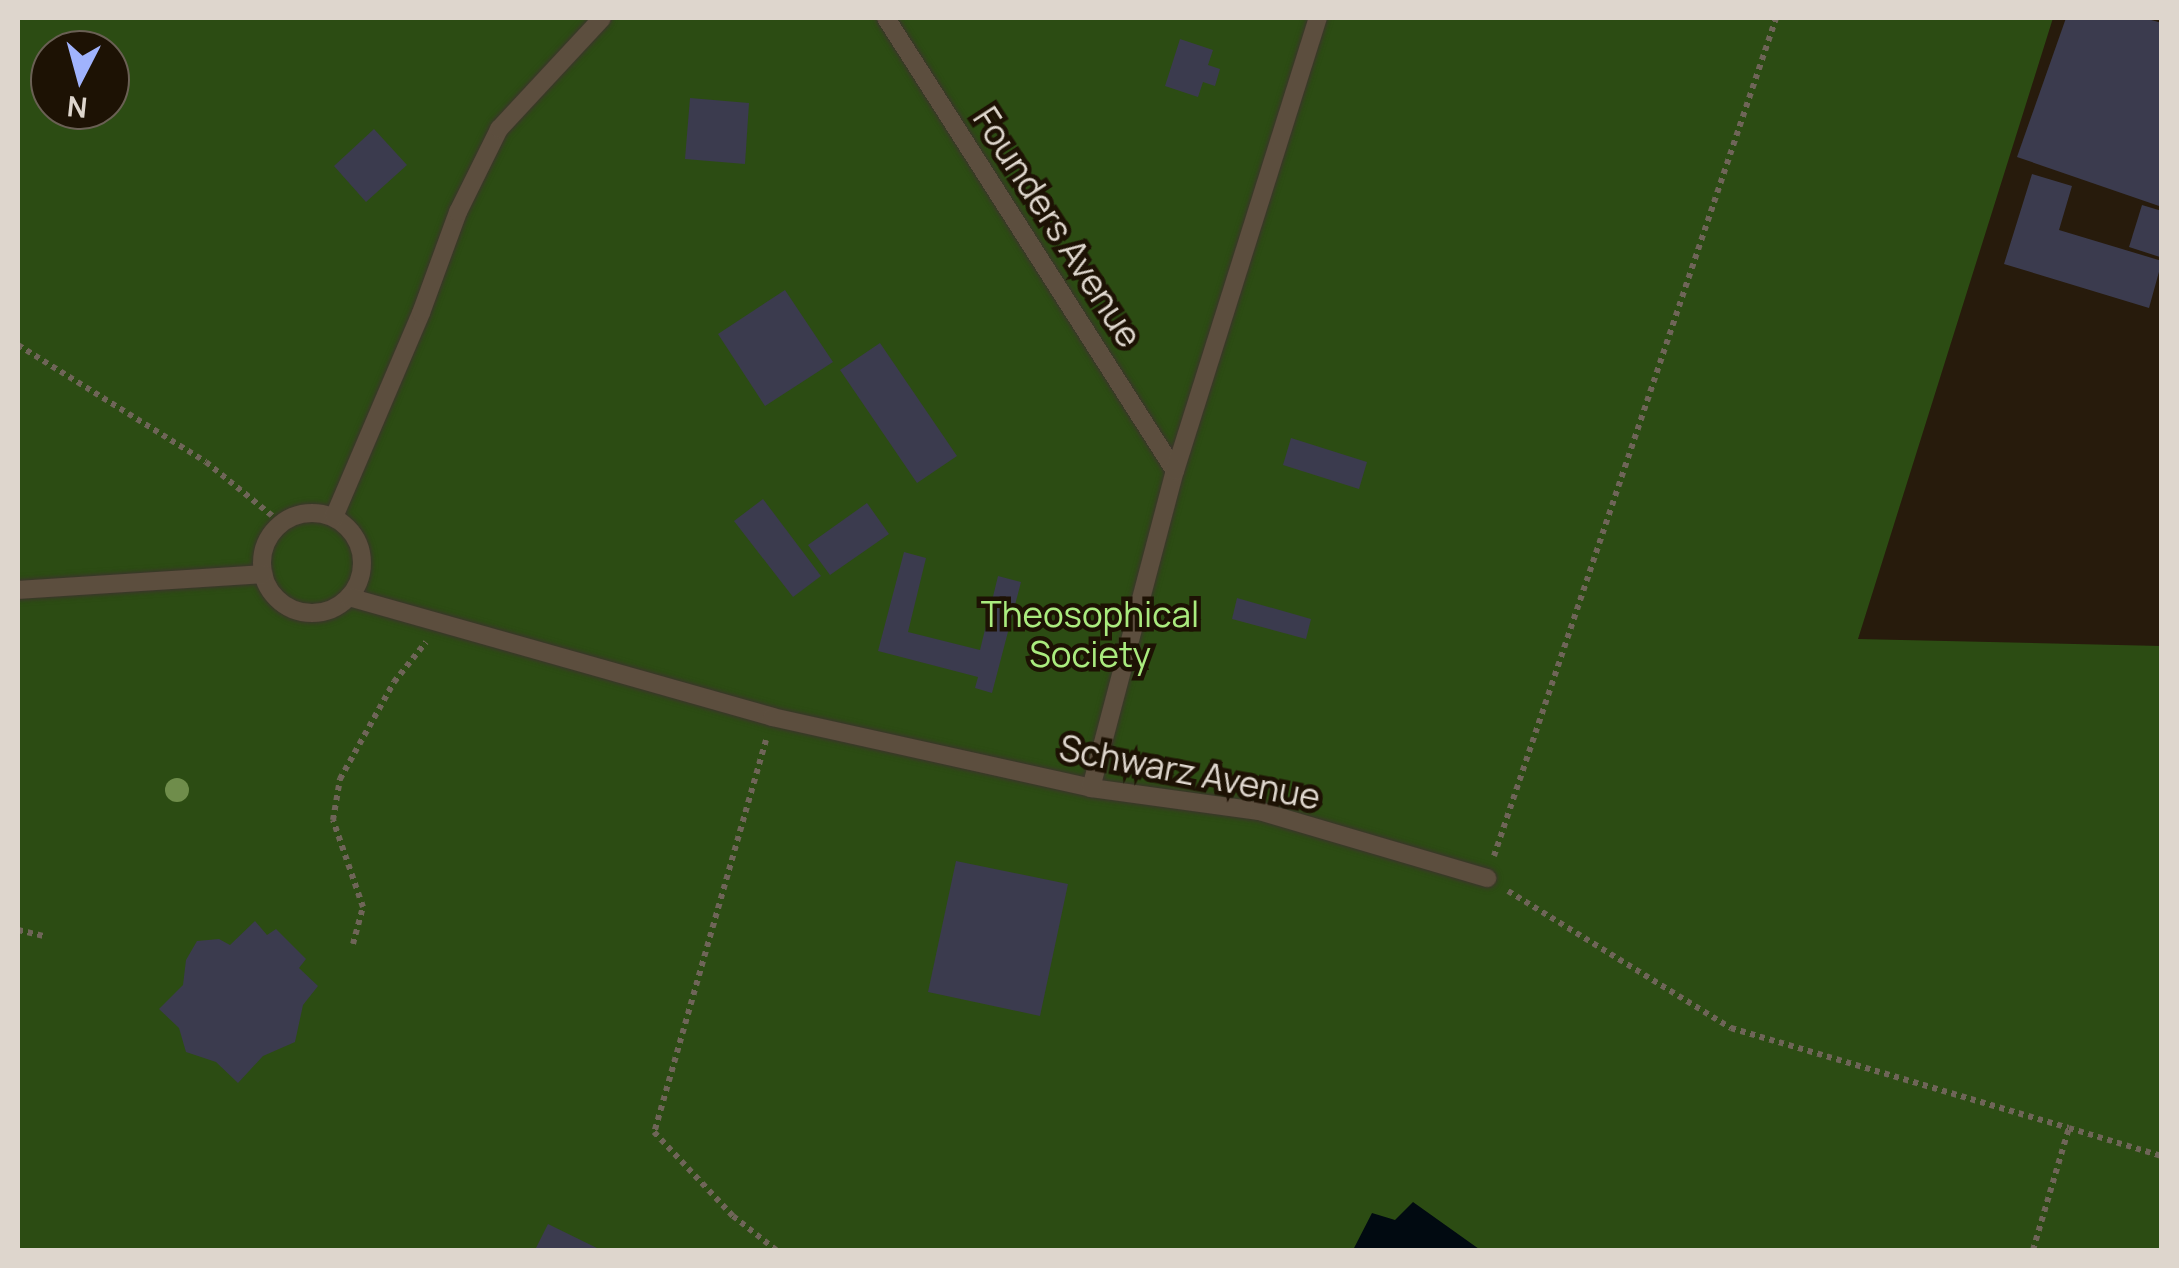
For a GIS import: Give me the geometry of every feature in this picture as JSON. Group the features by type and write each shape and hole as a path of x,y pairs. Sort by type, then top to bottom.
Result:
{"lane":[{"path":"334,517 458,212 498,129 602,18"},
{"name":"Founders Avenue","path":"886,18 1175,471"},
{"path":"1092,788 1175,471 1318,18"},
{"path":"298,514 334,517 358,544 359,581 350,597 335,609 299,612 270,591 263,574 269,537 282,523 298,514"},
{"path":"18,590 263,574"},
{"name":"Schwarz Avenue","path":"350,597 772,717 1092,788 1259,811 1487,878"}],"path":[{"path":"1776,18 1487,878 1731,1028 2162,1156"},
{"path":"18,344 206,462 282,523"},
{"path":"353,944 364,907 333,820 340,779 394,682 438,625"},
{"path":"772,717 654,1132 733,1216 776,1250"},
{"path":"18,930 45,936"},
{"path":"2033,1250 2069,1128"}],"green space":[{"name":"Theosophical Society","path":"18,18 2053,18 1858,639 2161,646 2161,1250 18,1250"}],"shaded area":[{"path":"1413,1202 1479,1250 1353,1250 1372,1213 1395,1220"}],"building":[{"path":"2066,18 2144,18 2162,23 2162,207 2017,157"},
{"path":"1180,39 1213,50 1208,65 1220,69 1215,86 1203,82 1198,97 1165,86"},
{"path":"690,98 749,103 745,164 685,159"},
{"path":"374,129 407,165 366,202 334,166"},
{"path":"2032,174 2072,186 2059,230 2162,261 2149,308 2004,264"},
{"path":"2142,205 2162,211 2160,257 2129,247"},
{"path":"785,290 833,362 765,406 718,334"},
{"path":"880,343 957,456 917,483 840,370"},
{"path":"1291,438 1367,462 1359,489 1283,465"},
{"path":"763,499 821,576 793,597 734,521"},
{"path":"867,503 889,534 830,575 808,545"},
{"path":"904,552 926,558 908,632 980,650 998,576 1021,582 992,693 975,688 978,677 878,651"},
{"path":"1237,598 1311,619 1306,639 1232,619"},
{"path":"956,861 1068,884 1040,1016 928,992"},
{"path":"255,921 267,935 276,929 306,959 299,968 318,986 303,1005 295,1042 263,1056 238,1083 216,1062 186,1052 179,1028 159,1009 183,985 186,960 197,941 219,939 230,945"},
{"path":"548,1224 601,1250 535,1250"}]}
